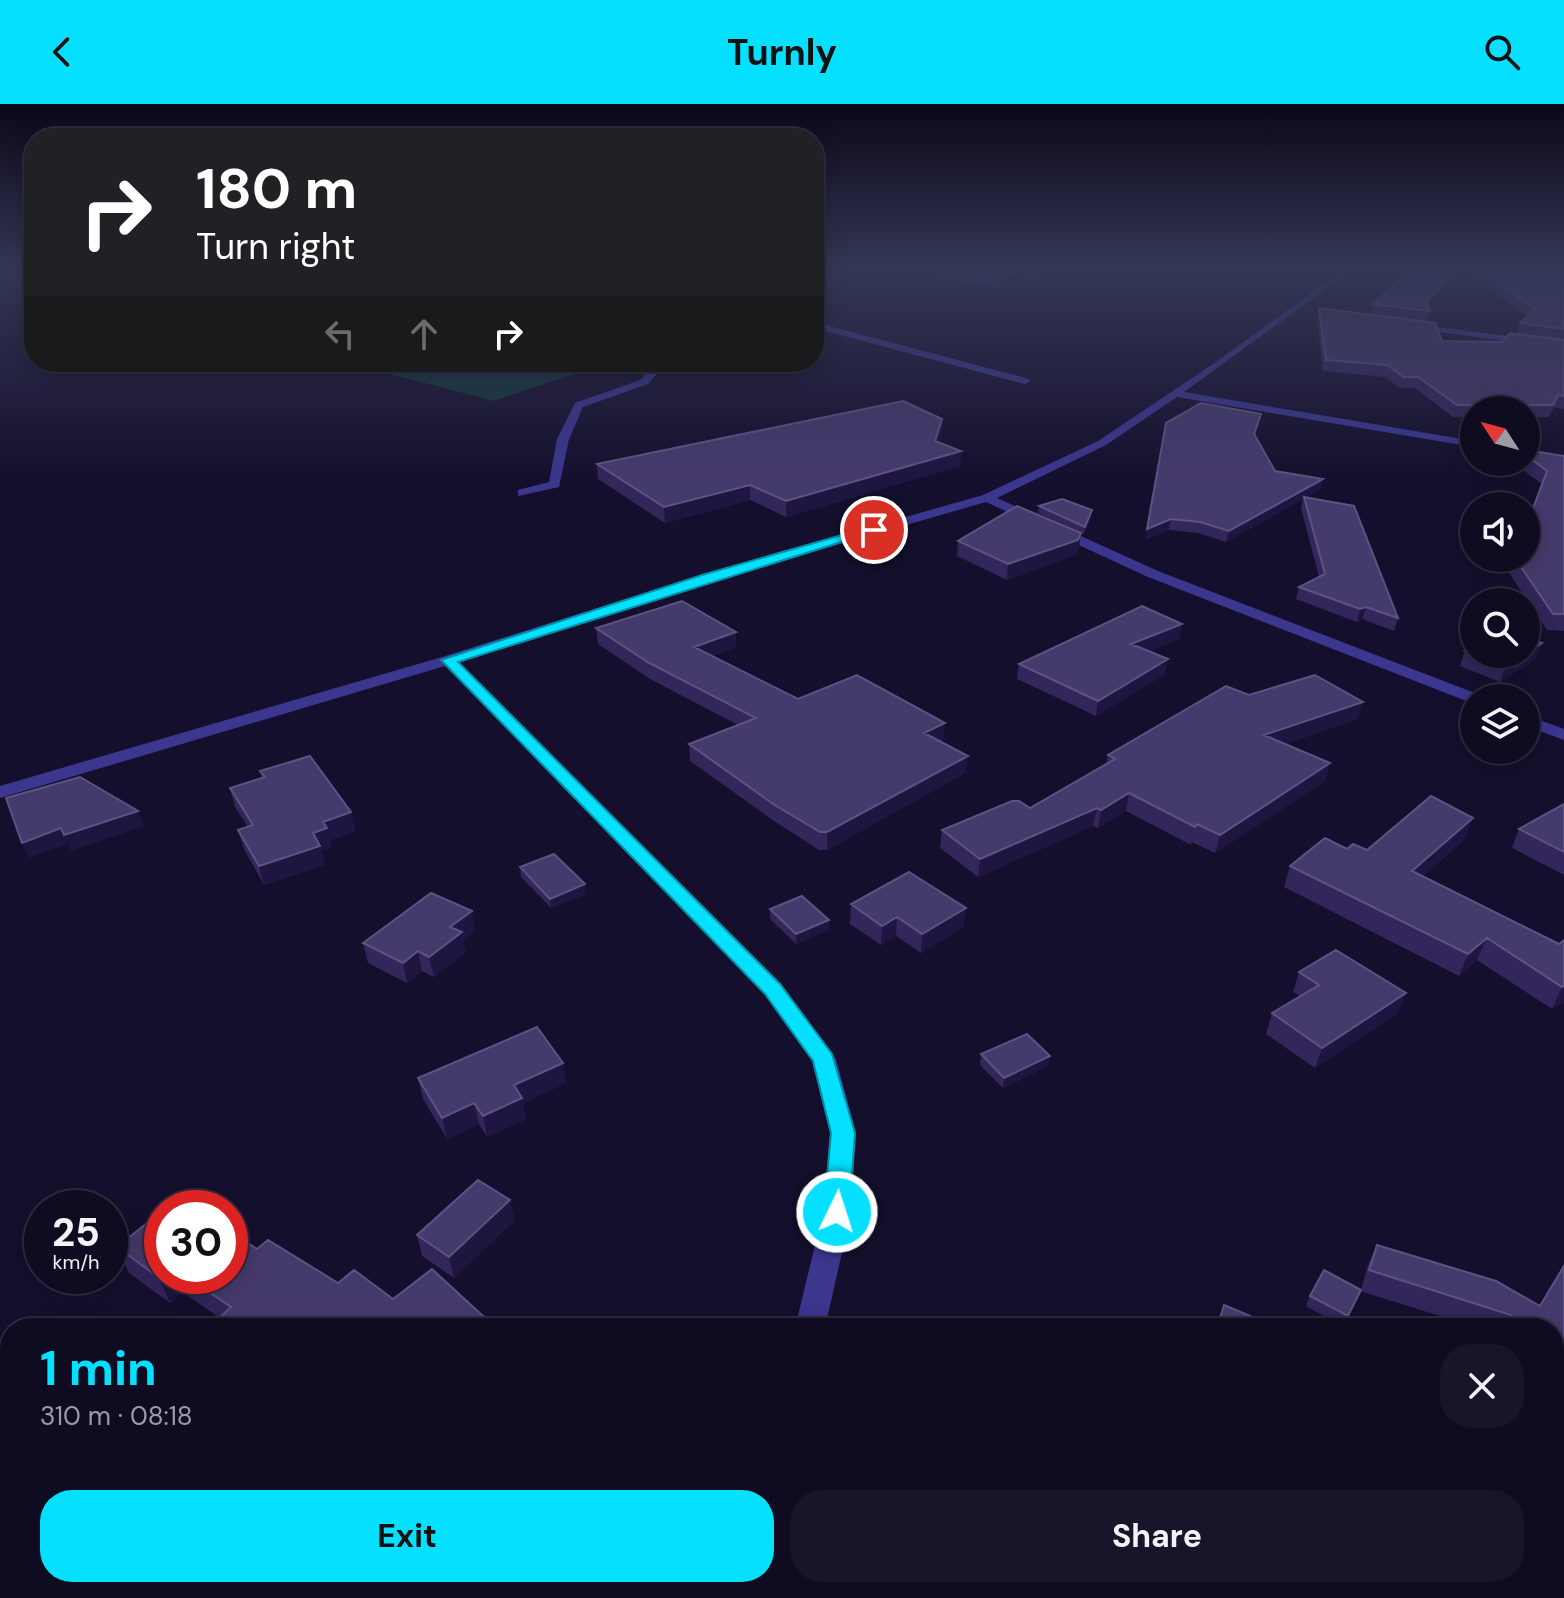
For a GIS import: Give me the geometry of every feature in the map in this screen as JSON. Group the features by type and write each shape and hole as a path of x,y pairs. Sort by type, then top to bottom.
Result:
{"street":[{"path":"869,340 1025,381"},
{"path":"0,792 448,660 707,578 987,498 1102,443 1251,340"},
{"path":"1518,340 1564,346"},
{"path":"522,493 555,484 563,439 579,405 644,382 653,372"},
{"path":"1176,394 1460,442"},
{"path":"987,498 1153,574 1460,694"},
{"path":"448,660 773,989 824,1059 843,1133 837,1212 812,1318"},
{"path":"1540,726 1564,735"}],"green space":[{"path":"382,372 580,372 494,401"}],"building":[{"path":"1323,340 1564,340 1564,396 1558,395 1553,405 1540,405 1540,396 1460,396 1460,405 1457,405 1418,377 1403,377 1388,365 1326,360"},
{"path":"903,401 942,419 935,441 961,451 786,501 750,485 664,507 597,464"},
{"path":"1201,403 1261,414 1254,434 1275,471 1323,479 1229,531 1200,522 1171,519 1147,529 1166,423"},
{"path":"1540,452 1564,456 1564,614 1553,614 1540,595 1540,588 1535,588 1524,572 1540,572 1539,492 1547,471 1540,466"},
{"path":"1304,497 1354,506 1398,618 1366,607 1360,609 1299,587 1325,574"},
{"path":"1062,499 1092,510 1085,527 1039,506"},
{"path":"1017,506 1081,533 1078,540 1008,564 958,541"},
{"path":"682,601 736,632 694,647 798,699 857,675 945,723 924,733 968,756 827,832 820,832 773,804 689,744 756,718 649,663 596,628"},
{"path":"1142,606 1182,624 1131,644 1168,659 1098,701 1019,664"},
{"path":"1315,675 1363,702 1264,735 1330,763 1220,835 1197,824 1195,827 1129,793 1101,810 1097,808 980,859 942,830 1012,801 1019,801 1030,808 1115,759 1108,755 1226,686 1249,695"},
{"path":"310,756 351,812 323,822 327,828 313,833 320,846 259,866 238,830 253,825 230,788 265,777 260,771"},
{"path":"80,777 138,811 64,835 61,828 22,843 6,798"},
{"path":"1431,796 1473,818 1412,871 1559,944 1564,940 1564,986 1487,938 1468,954 1290,866 1325,838 1347,849 1353,844 1367,850"},
{"path":"1564,804 1564,852 1519,829"},
{"path":"554,854 585,884 550,899 520,867"},
{"path":"909,872 966,908 922,934 897,917 882,926 851,904"},
{"path":"431,893 472,911 450,927 462,932 429,957 418,951 403,963 363,943"},
{"path":"802,896 829,920 796,934 770,909"},
{"path":"1336,950 1406,993 1322,1048 1272,1013 1319,985 1299,972"},
{"path":"537,1027 563,1063 514,1085 522,1098 483,1116 474,1103 442,1118 418,1078"},
{"path":"1027,1034 1050,1056 1004,1078 981,1054"},
{"path":"478,1180 510,1200 449,1257 417,1235"},
{"path":"144,1225 144,1267 128,1255 128,1238"},
{"path":"268,1240 338,1283 354,1270 393,1299 432,1269 485,1318 219,1318 231,1307 212,1294 248,1294 248,1243 257,1249"},
{"path":"1377,1245 1496,1281 1540,1306 1564,1266 1564,1318 1509,1318 1511,1315 1369,1270"},
{"path":"1324,1270 1361,1290 1348,1316 1310,1296"},
{"path":"1224,1305 1255,1318 1220,1318"}],"route":[{"path":"837,1212 843,1133 824,1059 773,989 448,660 707,578 874,530"}]}
